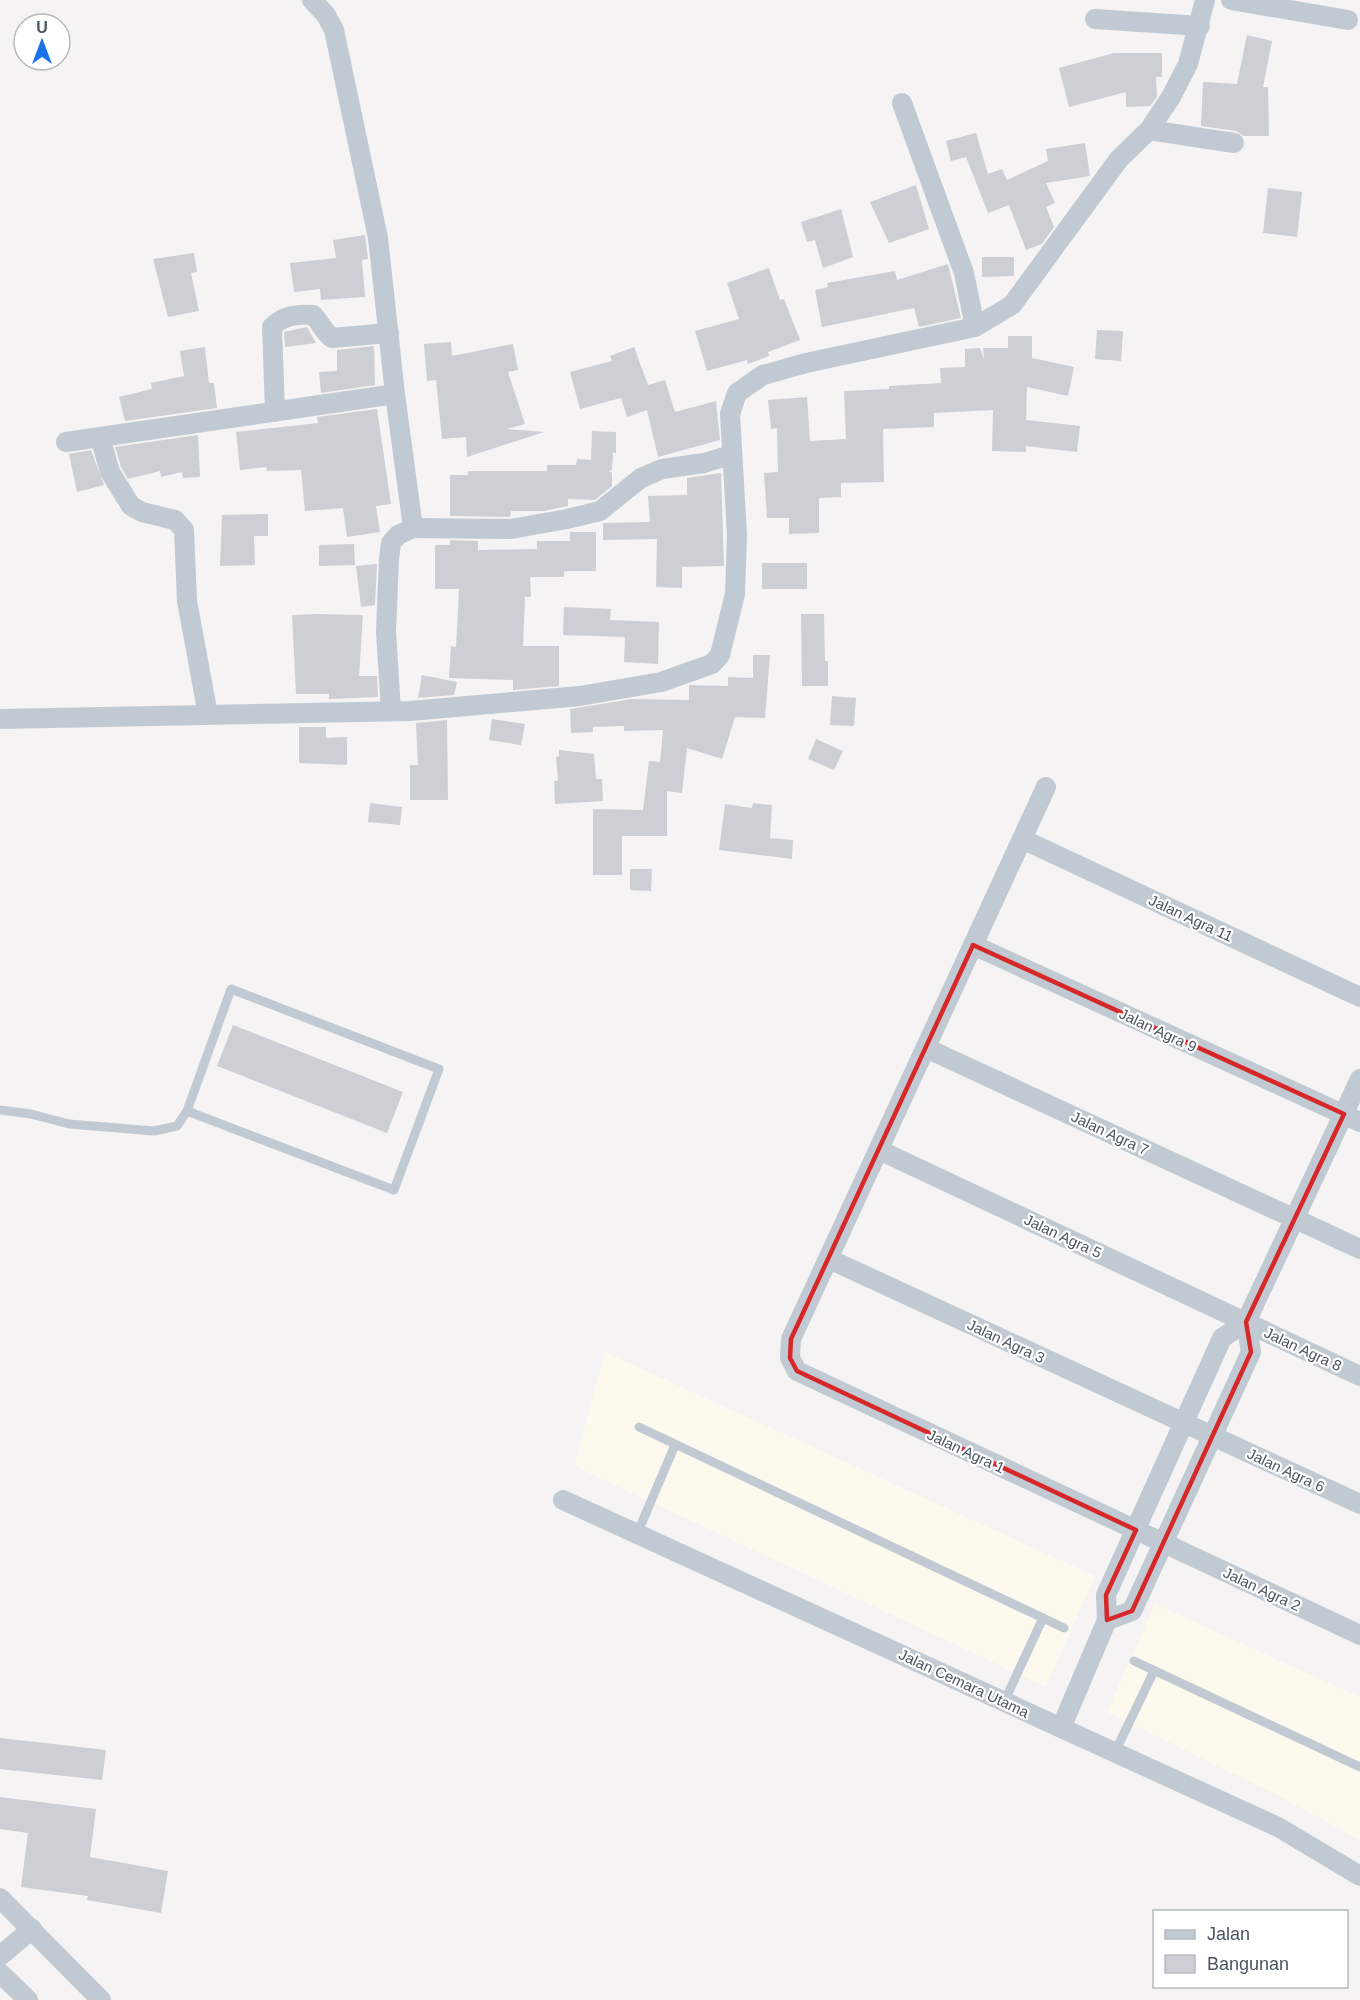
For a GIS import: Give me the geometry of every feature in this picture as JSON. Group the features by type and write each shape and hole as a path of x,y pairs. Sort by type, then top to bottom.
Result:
{"street":[{"path":"312,0 326,15 334,30 378,238 395,394 413,528"},
{"path":"0,719 391,711 580,696 661,682 712,664 720,655 735,594 736,503 730,455 730,414 737,393 763,375 806,363 975,327 1016,300 1119,159 1149,130 1188,64 1200,26 1205,0"},
{"path":"1231,0 1348,20"},
{"path":"1095,19 1200,26"},
{"path":"902,103 964,273 975,327"},
{"path":"1149,130 1234,143"},
{"path":"275,412 272,327 280,318 300,314 313,315 321,323 323,332 332,338 389,333"},
{"path":"66,442 395,394"},
{"path":"100,437 113,479 131,506 142,513 175,520 184,530 187,601 208,715"},
{"path":"391,711 387,631 389,559 391,543 398,535 413,528 511,528 567,519 600,511 641,478 662,469 730,455"},
{"path":"829,1259 1046,787"},
{"name":"Jalan Agra 11","path":"1022,839 1360,997"},
{"name":"Jalan Agra 9","path":"973,945 1352,1118"},
{"name":"Jalan Agra 7","path":"926,1048 1360,1249"},
{"path":"1061,1728 1107,1620 1106,1595 1222,1338 1246,1322 1295,1219 1352,1118 1360,1079"},
{"name":"Jalan Agra 5","path":"879,1150 1246,1322"},
{"name":"Jalan Agra 1","path":"829,1259 791,1339 790,1358 797,1371 1163,1543"},
{"name":"Jalan Agra 3","path":"829,1259 1212,1436"},
{"path":"1107,1620 1132,1611 1251,1353 1246,1322"},
{"name":"Jalan Agra 8","path":"1246,1322 1360,1376"},
{"name":"Jalan Agra 6","path":"1212,1436 1360,1504"},
{"name":"Jalan Cemara Utama","path":"562,1500 1278,1827 1360,1876"},
{"name":"Jalan Agra 2","path":"1163,1543 1360,1635"},
{"path":"0,1898 26,1935 101,2000"},
{"path":"0,1956 26,1935"},
{"path":"0,1973 28,2000"}],"lane":[{"path":"0,1110 31,1114 69,1124 154,1131 177,1126 187,1111 231,988 439,1069 394,1190 187,1111"},
{"path":"639,1427 1064,1628"},
{"path":"637,1534 675,1445"},
{"path":"1004,1702 1043,1618"},
{"path":"1134,1661 1360,1767"},
{"path":"1115,1752 1154,1671"}],"highlighted area":[{"path":"973,945 1344,1114 1246,1322 1251,1352 1132,1611 1107,1620 1106,1595 1136,1530 797,1371 790,1358 791,1339"}],"shaded area":[{"path":"605,1352 1095,1576 1046,1687 574,1466"},
{"path":"1155,1604 1360,1697 1360,1840 1279,1796 1107,1712"}],"building":[{"path":"1247,35 1272,41 1263,87 1268,87 1269,136 1244,136 1236,131 1201,126 1203,82 1237,84"},
{"path":"1114,53 1162,53 1162,77 1156,77 1157,97 1150,106 1126,107 1126,92 1069,107 1059,68"},
{"path":"976,133 988,174 1002,169 1007,180 1048,161 1046,149 1085,143 1090,176 1046,183 1055,203 1046,207 1054,227 1042,244 1026,250 1009,205 988,213 966,157 951,161 946,141"},
{"path":"916,185 929,229 889,243 870,202"},
{"path":"1268,188 1302,192 1297,237 1263,233"},
{"path":"841,209 853,257 823,268 815,240 807,242 801,222"},
{"path":"365,235 368,259 362,260 365,297 321,300 320,289 294,292 290,263 336,258 333,240"},
{"path":"194,253 197,272 191,273 199,311 168,317 153,259"},
{"path":"982,257 1014,257 1014,276 982,277"},
{"path":"948,264 961,318 919,327 914,308 822,327 815,290 828,287 827,283 895,271 897,280"},
{"path":"769,268 780,300 784,299 800,340 768,352 769,356 748,364 747,360 707,371 695,331 739,319 727,283"},
{"path":"307,327 316,343 285,347 284,332"},
{"path":"1097,330 1123,331 1121,361 1095,359"},
{"path":"1008,336 1032,336 1032,358 1074,367 1068,396 1027,387 1026,420 1080,426 1077,452 1026,446 1026,452 992,451 993,410 934,413 934,427 883,429 884,482 841,483 841,497 819,498 819,533 789,534 789,518 767,518 764,473 778,472 777,428 771,429 768,400 807,397 810,441 846,439 844,391 941,383 940,368 965,367 965,349 980,348 984,359 983,348 1008,348"},
{"path":"451,342 452,356 513,344 518,370 508,372 525,424 506,429 544,432 467,457 466,437 442,439 436,380 427,381 424,344"},
{"path":"374,346 375,385 321,393 319,372 337,371 337,350"},
{"path":"205,347 209,383 214,383 217,408 125,421 119,397 152,389 151,383 184,376 180,351"},
{"path":"634,347 648,385 665,380 675,412 716,401 720,440 658,457 647,410 627,417 621,398 580,409 570,372 612,361 610,356"},
{"path":"377,409 391,504 376,506 380,532 347,537 343,508 305,511 301,470 267,471 266,467 240,470 236,432 318,423 317,417"},
{"path":"592,431 616,432 616,453 613,453 612,470 609,471 612,473 612,486 595,500 568,499 568,506 544,511 511,511 510,517 450,516 450,475 468,475 468,471 547,471 547,465 576,465 577,459 591,460"},
{"path":"198,435 200,477 183,478 182,472 161,477 160,471 128,479 121,467 115,447"},
{"path":"91,450 104,485 77,492 69,454"},
{"path":"721,473 724,566 682,567 682,588 656,587 657,539 603,540 603,523 650,522 648,496 687,495 687,478"},
{"path":"268,514 268,536 254,536 255,565 220,566 222,515"},
{"path":"570,532 596,532 596,571 564,571 564,577 530,577 531,597 525,597 523,646 559,646 559,686 513,690 513,680 449,678 451,646 456,647 459,589 435,589 435,545 450,545 450,540 478,541 478,550 537,549 537,541 570,541"},
{"path":"354,544 355,565 319,566 319,545"},
{"path":"762,563 807,563 807,589 762,589"},
{"path":"377,564 375,605 361,607 356,566"},
{"path":"564,607 611,609 610,620 659,622 658,664 624,662 625,637 563,635"},
{"path":"801,614 824,614 828,686 802,686"},
{"path":"292,615 363,615 359,676 377,676 378,697 329,699 329,694 296,694"},
{"path":"753,655 770,655 765,718 735,717 722,759 687,748 682,793 667,791 667,836 622,836 622,875 593,875 593,809 643,810 649,761 660,762 663,730 624,731 624,726 593,727 593,732 571,733 570,709 632,699 689,700 689,685 728,686 728,677 753,678"},
{"path":"422,675 457,682 454,695 418,698"},
{"path":"832,696 856,698 854,726 830,725"},
{"path":"492,719 525,724 521,745 489,740"},
{"path":"447,720 448,800 410,800 410,765 418,765 416,723"},
{"path":"299,727 326,727 326,738 347,737 347,765 299,763"},
{"path":"816,739 843,751 834,770 808,759"},
{"path":"559,750 594,754 596,779 602,779 603,801 555,804 554,781 558,781 556,757 559,756"},
{"path":"370,803 402,807 400,825 368,822"},
{"path":"753,803 772,805 770,838 793,840 792,859 719,850 725,804 752,808"},
{"path":"630,869 652,869 651,891 630,890"},
{"path":"233,1025 403,1092 387,1133 217,1066"},
{"path":"0,1738 106,1750 102,1780 0,1769"},
{"path":"0,1797 96,1809 90,1857 168,1871 161,1913 87,1900 88,1896 21,1887 28,1833 0,1829"}]}
